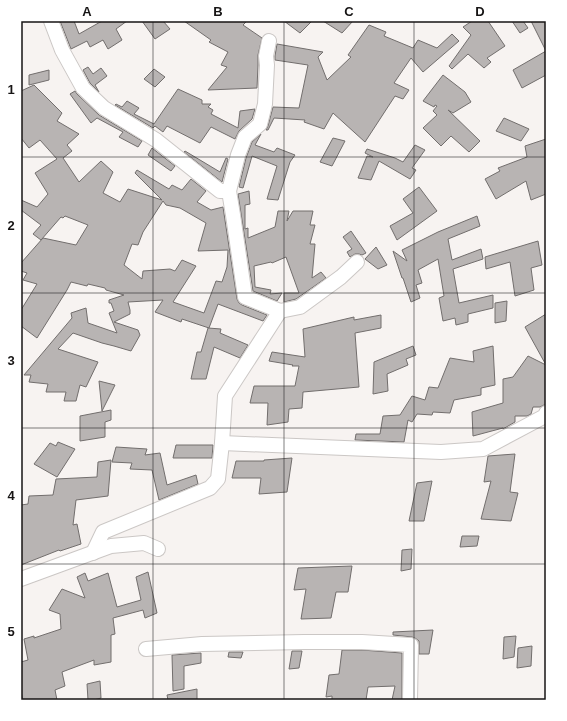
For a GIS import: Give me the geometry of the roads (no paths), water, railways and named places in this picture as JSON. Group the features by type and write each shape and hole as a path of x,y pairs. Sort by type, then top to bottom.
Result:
{"street":[{"path":"52,21 62,50 83,88 104,108 156,140 220,191 228,191"},
{"path":"269,41 266,56 265,104 260,124 245,137 238,155 228,191 245,297 280,311 300,307 341,277 357,262"},
{"path":"93,553 104,532 210,488 218,479 226,396 280,311"},
{"path":"222,443 441,452 483,449 545,416 546,413"},
{"path":"21,579 111,546 144,543 158,549"},
{"path":"146,649 202,644 304,642 362,642 411,645 410,700"}]}
